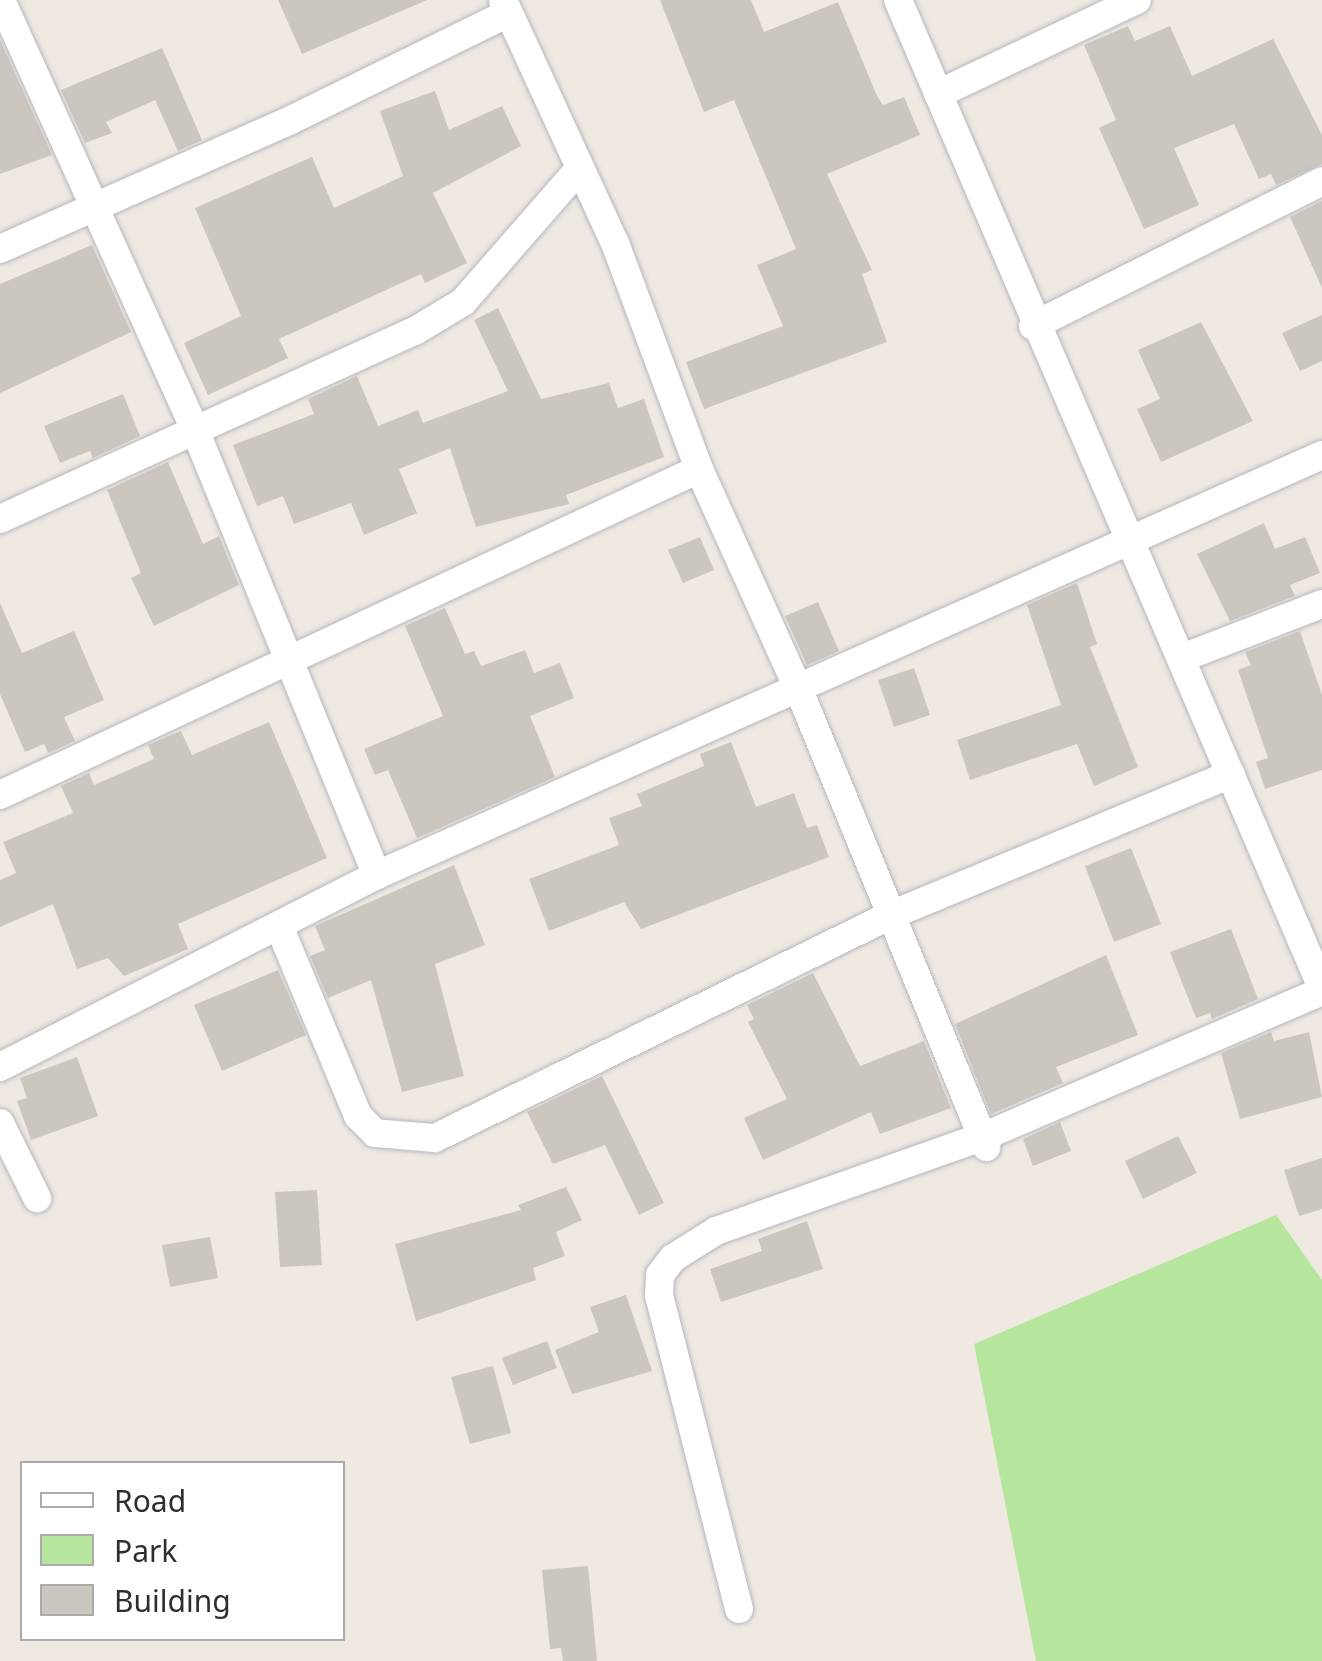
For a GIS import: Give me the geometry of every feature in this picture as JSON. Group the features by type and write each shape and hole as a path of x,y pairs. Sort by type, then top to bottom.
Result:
{"street":[{"path":"1,0 90,207 195,430 285,657 378,875"},
{"path":"739,1609 660,1295 660,1275 673,1258 716,1231 984,1142 1322,989 1133,544 1033,326 898,0"},
{"path":"938,94 1137,0"},
{"path":"0,250 291,120 506,6 578,170 615,243 698,469 799,690 984,1142"},
{"path":"0,519 415,331 463,302 578,170"},
{"path":"1033,326 1322,181"},
{"path":"0,1067 378,875 1133,544 1322,455"},
{"path":"0,795 285,657 698,469"},
{"path":"1182,658 1322,604"},
{"path":"279,926 358,1116 375,1133 435,1138 890,914 1231,774"},
{"path":"0,1123 37,1198"}],"green space":[{"path":"1276,1215 1322,1280 1322,1661 1036,1661 974,1344"}],"building":[{"path":"278,0 427,0 302,54"},
{"path":"660,0 751,0 764,32 838,2 877,96 883,105 904,97 920,135 827,174 872,270 862,274 887,342 704,409 686,362 783,326 757,265 796,249 734,100 704,112"},
{"path":"1128,26 1135,41 1170,26 1192,76 1273,39 1322,135 1322,164 1276,185 1271,174 1259,179 1234,124 1174,148 1199,205 1144,229 1099,128 1116,120 1084,45"},
{"path":"0,40 52,155 0,174"},
{"path":"162,48 202,140 178,151 155,100 106,122 112,133 85,143 61,90"},
{"path":"435,91 449,130 502,106 521,146 433,193 467,263 425,283 421,274 279,339 288,358 208,395 184,343 241,316 195,208 312,157 334,208 403,176 380,111"},
{"path":"1322,201 1322,288 1290,217"},
{"path":"92,245 131,332 0,393 0,284"},
{"path":"498,308 541,399 609,383 618,408 644,399 664,457 566,495 569,504 476,527 450,448 399,469 417,513 364,535 351,503 294,524 283,496 257,506 233,445 314,414 308,399 357,376 378,426 418,410 423,423 508,391 474,320"},
{"path":"1322,315 1322,361 1300,371 1282,333"},
{"path":"1201,322 1253,421 1161,462 1137,409 1160,399 1138,350"},
{"path":"123,394 140,436 93,458 90,451 60,463 44,426"},
{"path":"168,462 203,544 219,536 239,585 154,626 131,578 141,573 107,490"},
{"path":"1264,523 1275,549 1305,537 1320,573 1290,585 1295,596 1230,621 1197,554"},
{"path":"700,537 714,570 683,583 668,550"},
{"path":"1077,583 1097,644 1090,647 1138,767 1094,786 1077,744 970,780 957,740 1061,705 1027,605"},
{"path":"818,602 839,651 807,665 785,616"},
{"path":"0,603 22,653 74,631 104,700 64,717 75,741 48,753 44,744 25,752 0,694"},
{"path":"445,608 465,654 474,651 481,666 525,650 534,673 560,663 574,698 530,716 555,777 417,838 388,770 375,775 364,749 443,716 405,626"},
{"path":"1300,631 1322,695 1322,770 1265,789 1256,762 1268,758 1238,670 1251,665 1245,652"},
{"path":"914,668 930,715 894,727 878,680"},
{"path":"269,722 327,858 178,924 188,949 124,976 108,958 77,969 53,904 0,927 0,880 16,873 3,842 73,813 61,786 89,773 94,785 154,759 148,745 181,731 192,755"},
{"path":"731,742 756,807 794,793 807,828 817,825 829,857 641,929 624,902 549,931 529,879 619,845 609,818 642,806 637,794 704,766 700,754"},
{"path":"1131,848 1161,924 1114,942 1085,866"},
{"path":"454,865 485,945 435,964 464,1076 402,1092 371,980 328,998 310,956 325,950 315,926"},
{"path":"1231,929 1258,999 1212,1019 1210,1013 1196,1018 1170,952"},
{"path":"1106,955 1138,1035 1056,1067 1063,1083 991,1114 955,1024"},
{"path":"278,970 306,1035 222,1071 194,1005"},
{"path":"813,973 860,1066 924,1041 951,1108 880,1134 871,1112 763,1160 744,1118 787,1099 748,1022 754,1019 747,1005"},
{"path":"1271,1032 1274,1041 1309,1032 1322,1097 1240,1119 1221,1053"},
{"path":"77,1057 98,1116 31,1140 17,1101 27,1098 20,1078"},
{"path":"602,1076 664,1203 639,1215 605,1145 553,1164 527,1112"},
{"path":"1060,1122 1071,1151 1033,1166 1023,1139"},
{"path":"1178,1136 1197,1173 1143,1199 1125,1161"},
{"path":"1322,1158 1322,1209 1299,1216 1284,1170"},
{"path":"566,1187 582,1220 556,1232 565,1256 533,1268 536,1280 416,1321 395,1244 521,1210 518,1205"},
{"path":"317,1190 322,1265 280,1267 275,1192"},
{"path":"807,1221 823,1269 721,1302 710,1269 762,1251 758,1239"},
{"path":"210,1237 218,1278 170,1287 162,1245"},
{"path":"626,1295 652,1371 572,1394 555,1350 599,1332 590,1307"},
{"path":"547,1341 557,1368 513,1385 502,1358"},
{"path":"493,1366 511,1433 470,1444 451,1377"},
{"path":"588,1566 597,1661 563,1661 561,1648 550,1649 542,1570"}]}
